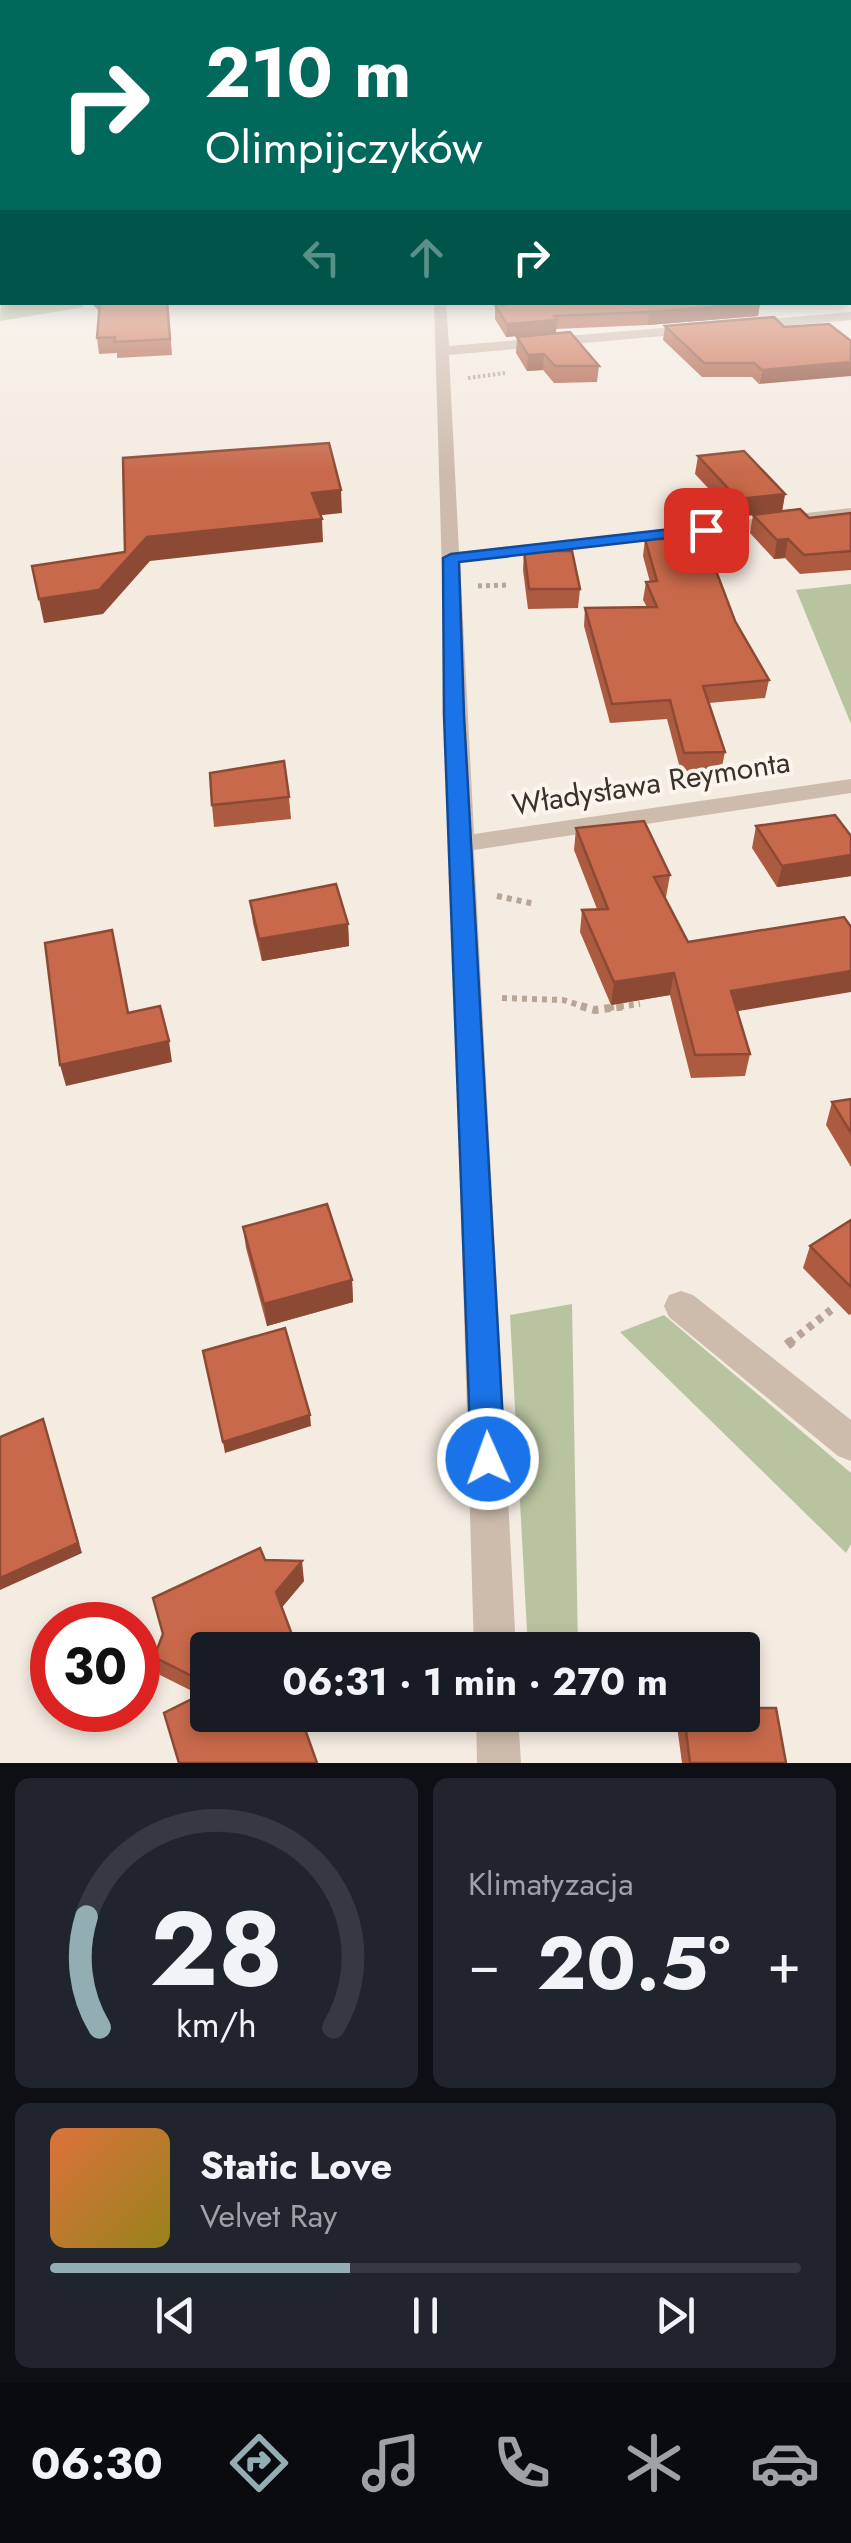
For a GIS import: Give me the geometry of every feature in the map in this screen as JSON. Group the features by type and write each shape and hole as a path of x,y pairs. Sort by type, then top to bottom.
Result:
{"street":[{"path":"440,308 493,1632"},
{"path":"728,326 851,316"},
{"path":"443,351 711,328"},
{"path":"451,558 851,513"},
{"name":"Władysława Reymonta","path":"460,844 851,786"},
{"path":"681,1306 851,1443"},
{"path":"497,1732 498,1763"}],"path":[{"path":"466,998 550,998 595,1010 640,1004"},
{"path":"762,1372 804,1327 831,1310"}],"green space":[{"path":"1,308 76,308 0,321"},
{"path":"851,584 851,724 796,590"},
{"path":"572,1304 578,1632 527,1632 510,1315"},
{"path":"664,1315 851,1473 851,1544 846,1553 620,1332"}],"building":[{"path":"99,308 168,308 170,339 115,342 115,337 97,338"},
{"path":"497,308 695,308 554,316 557,320 507,324"},
{"path":"774,317 784,327 829,324 851,341 851,362 762,370 754,363 704,363 665,326"},
{"path":"570,332 599,366 555,366 544,354 528,355 517,337"},
{"path":"329,443 341,490 312,493 322,519 147,537 99,590 39,599 32,566 125,552 123,458"},
{"path":"744,451 785,494 738,499 698,456"},
{"path":"800,509 809,518 851,513 851,551 804,555 788,539 777,540 753,515"},
{"path":"645,539 704,539 735,621 769,680 703,686 725,752 684,753 670,700 612,704 585,608 657,607 646,582 657,581"},
{"path":"524,551 572,551 580,589 529,589"},
{"path":"284,761 289,797 212,805 210,773"},
{"path":"835,815 851,836 851,855 782,866 756,826"},
{"path":"644,821 670,875 654,877 688,942 844,917 851,927 851,971 731,991 750,1054 695,1055 674,973 614,982 582,910 608,909 576,828"},
{"path":"336,884 348,924 259,939 250,901"},
{"path":"112,930 128,1013 160,1006 169,1041 60,1065 45,943"},
{"path":"851,1099 851,1133 832,1102"},
{"path":"327,1204 352,1280 264,1304 243,1227"},
{"path":"851,1220 851,1287 810,1246"},
{"path":"285,1328 310,1415 223,1442 203,1351"},
{"path":"43,1419 78,1543 0,1578 0,1437"},
{"path":"260,1548 265,1560 302,1561 276,1592 291,1632 190,1632 190,1675 160,1660 160,1602 153,1598"},
{"path":"190,1700 190,1732 306,1732 317,1763 179,1763 164,1713"},
{"path":"760,1708 776,1708 786,1763 690,1763 686,1732 760,1732"}],"route":[{"path":"488,1459 454,715 451,558 706,530"}]}
